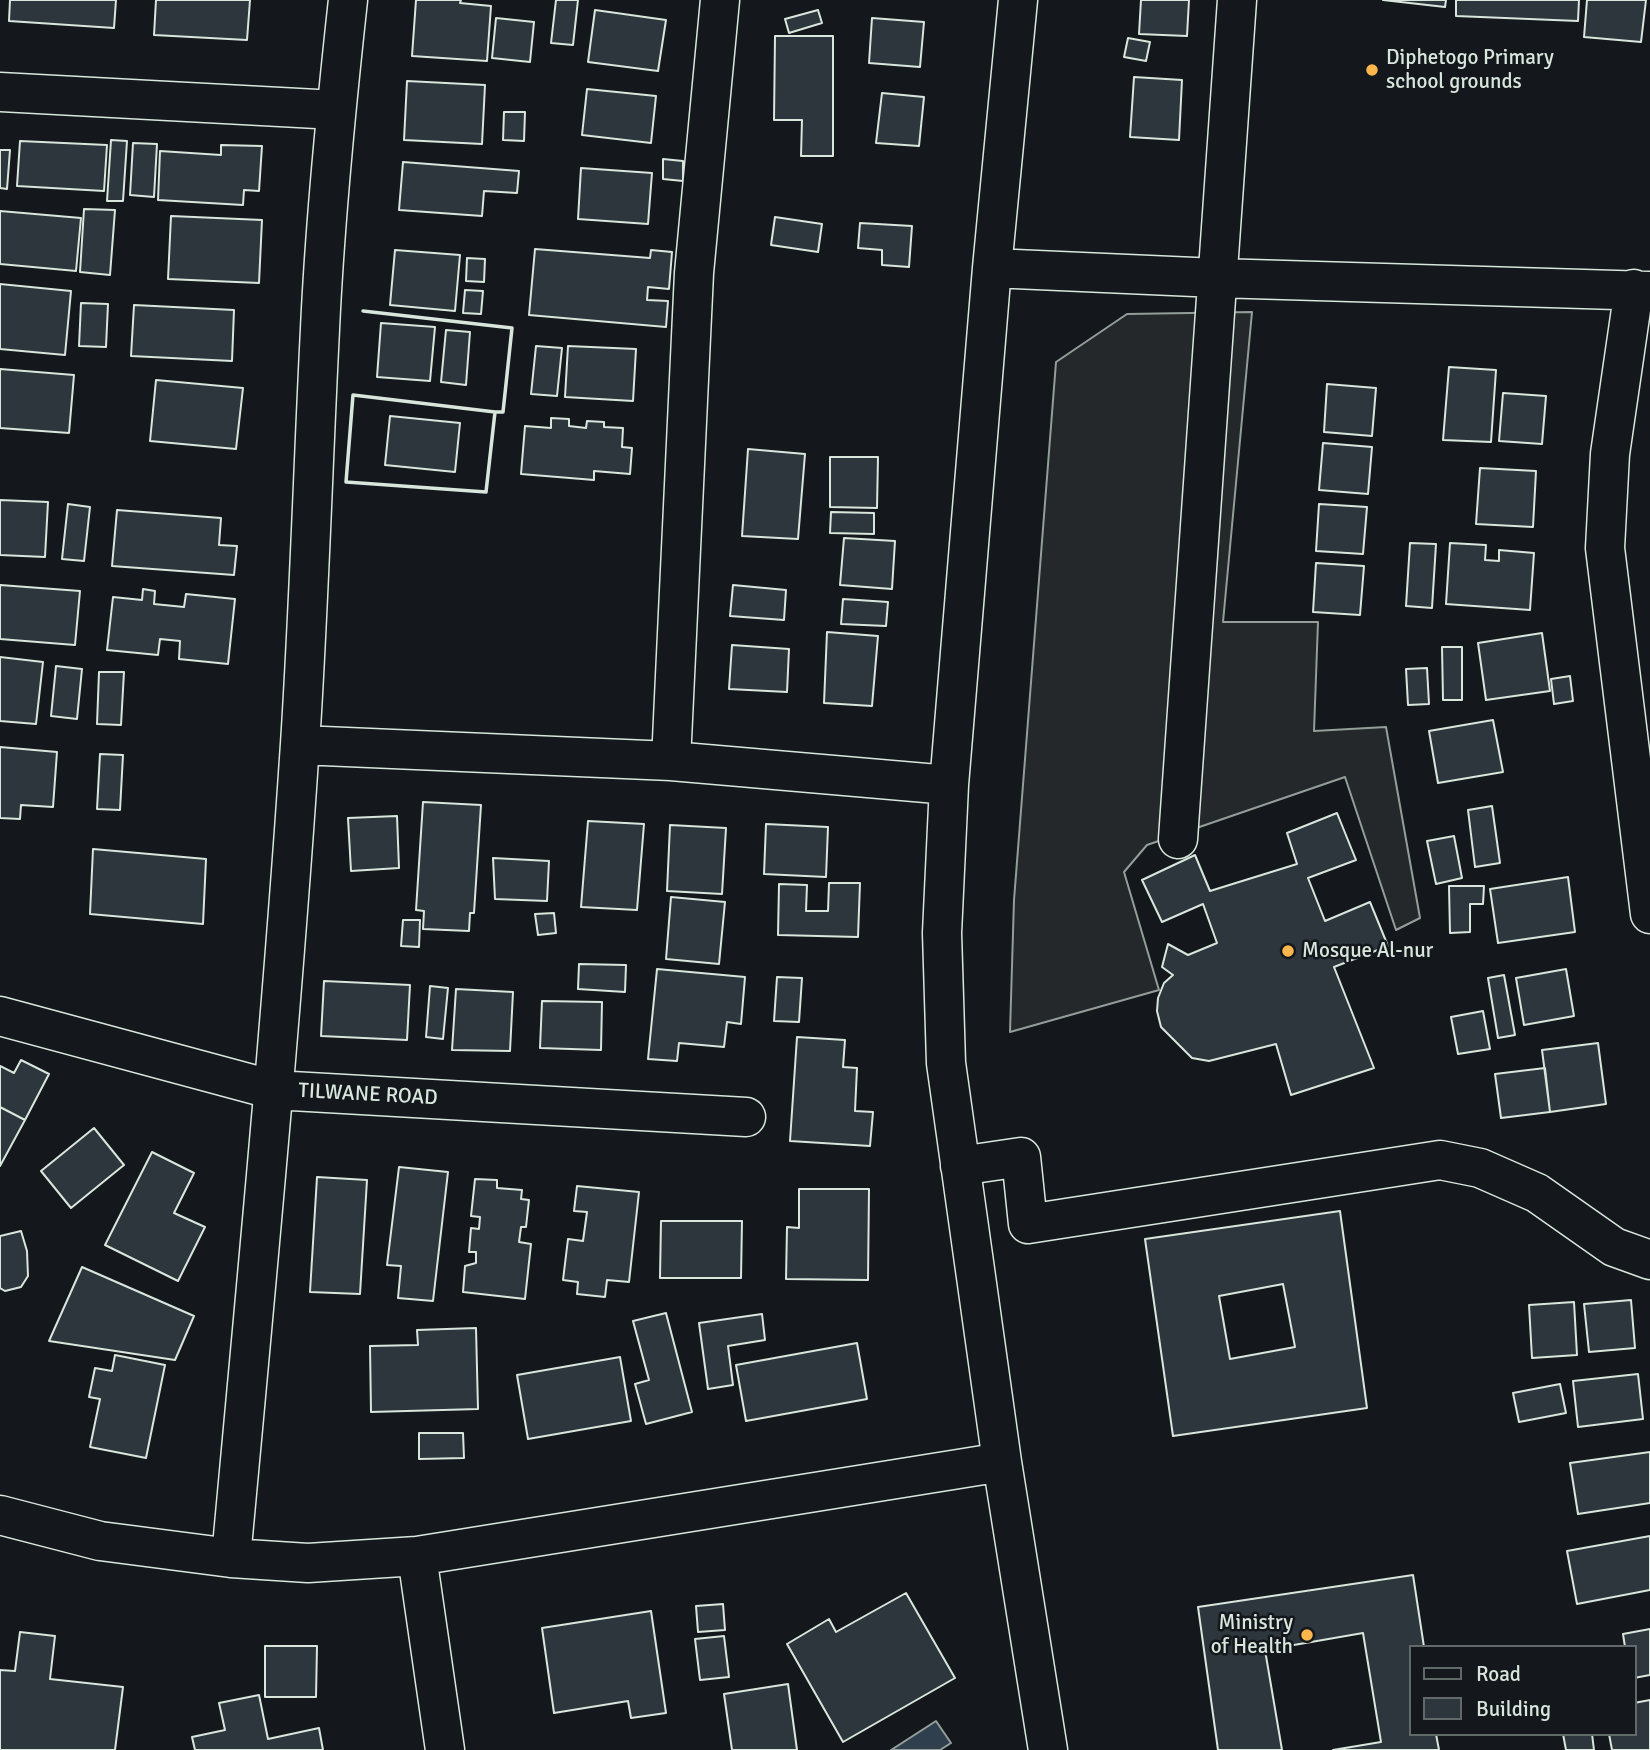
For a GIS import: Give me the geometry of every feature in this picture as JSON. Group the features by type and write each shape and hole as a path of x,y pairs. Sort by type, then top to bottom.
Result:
{"street":[{"path":"230,1558 274,1090 300,745 320,325 336,110 348,0"},
{"path":"671,761 694,273 720,0"},
{"path":"1018,0 992,268 949,785 942,933 946,1062 1002,1462 1048,1750"},
{"path":"1178,839 1237,0"},
{"path":"0,92 336,110"},
{"path":"992,268 1217,278 1642,290 1610,454 1605,548 1650,914"},
{"path":"300,745 671,761 949,785"},
{"name":"TILWANE ROAD","path":"0,1016 274,1090 746,1117"},
{"path":"960,1166 1021,1157 1028,1224 1440,1160 1480,1168 1537,1193 1614,1247 1650,1260"},
{"path":"0,1515 100,1541 230,1558 308,1563 417,1556 1002,1462"},
{"path":"417,1556 445,1750"}],"shaded area":[{"path":"1252,312 1223,622 1318,622 1314,731 1386,727 1420,918 1396,930 1345,777 1147,845 1124,872 1159,990 1010,1032 1014,900 1056,362 1127,314"}],"water":[{"path":"936,1721 951,1743 940,1750 891,1750"}],"building":[{"path":"10,0 116,0 114,28 9,21"},
{"path":"156,0 250,0 247,40 154,35"},
{"path":"416,0 461,0 460,3 491,6 487,61 412,56"},
{"path":"556,0 578,0 573,45 551,43"},
{"path":"1141,0 1189,0 1187,36 1139,34"},
{"path":"1383,0 1446,0 1445,7"},
{"path":"1456,0 1579,0 1578,21 1456,16"},
{"path":"1587,0 1646,0 1641,42 1584,37"},
{"path":"595,10 666,20 658,71 588,62"},
{"path":"818,10 822,23 789,33 785,19"},
{"path":"496,18 534,22 530,62 492,58"},
{"path":"872,18 924,22 920,67 869,63"},
{"path":"775,36 833,36 833,156 801,156 802,120 774,120"},
{"path":"1128,38 1150,42 1146,61 1124,57"},
{"path":"1134,77 1182,80 1179,140 1130,137"},
{"path":"407,81 485,85 482,144 404,140"},
{"path":"587,89 656,96 651,143 582,135"},
{"path":"882,93 924,97 919,146 876,143"},
{"path":"504,112 525,112 524,141 503,140"},
{"path":"111,140 127,141 123,201 107,201"},
{"path":"20,141 107,145 104,191 17,186"},
{"path":"133,143 157,144 154,197 130,195"},
{"path":"221,145 262,146 259,191 244,190 243,205 158,200 160,151 221,155"},
{"path":"0,150 10,150 7,189 0,188"},
{"path":"663,159 683,161 683,181 663,179"},
{"path":"403,162 519,171 517,193 484,191 482,216 399,210"},
{"path":"581,168 652,173 648,224 578,219"},
{"path":"84,209 115,210 110,275 80,272"},
{"path":"0,211 81,218 76,271 0,264"},
{"path":"171,216 262,220 259,283 168,279"},
{"path":"775,217 822,224 818,252 771,245"},
{"path":"860,223 912,226 909,267 882,265 882,250 858,248"},
{"path":"535,249 650,258 651,250 672,252 669,289 648,287 647,300 668,301 666,327 529,315"},
{"path":"395,250 460,255 455,311 390,305"},
{"path":"467,258 485,259 484,282 466,281"},
{"path":"0,284 71,291 65,355 0,349"},
{"path":"465,290 483,291 481,314 463,313"},
{"path":"81,303 108,304 106,347 79,346"},
{"path":"134,305 234,310 232,361 131,356"},
{"path":"381,323 435,327 430,381 377,377"},
{"path":"446,330 470,332 466,385 441,382"},
{"path":"536,346 562,348 557,396 531,394"},
{"path":"568,346 636,349 633,401 565,397"},
{"path":"1449,367 1496,370 1491,442 1443,440"},
{"path":"0,369 74,375 69,433 0,428"},
{"path":"156,380 243,388 236,449 150,441"},
{"path":"1327,384 1376,388 1372,436 1324,432"},
{"path":"1503,393 1546,396 1542,444 1499,441"},
{"path":"390,416 460,423 455,472 385,465"},
{"path":"551,418 569,419 569,426 586,428 587,421 604,422 604,427 623,428 622,447 632,448 630,474 594,471 594,480 521,474 525,426 551,428"},
{"path":"1323,443 1372,447 1368,494 1319,490"},
{"path":"748,449 805,454 798,539 742,536"},
{"path":"830,457 878,457 877,508 830,507"},
{"path":"1480,468 1536,471 1533,527 1476,524"},
{"path":"0,500 48,502 45,557 0,555"},
{"path":"68,504 90,507 84,561 62,559"},
{"path":"1319,504 1367,507 1363,554 1316,551"},
{"path":"117,510 221,518 219,545 237,546 234,575 112,566"},
{"path":"831,512 874,513 874,534 830,533"},
{"path":"844,538 895,541 892,589 840,585"},
{"path":"1410,543 1436,544 1432,608 1406,606"},
{"path":"1450,543 1486,545 1485,560 1499,561 1499,550 1534,553 1530,610 1446,604"},
{"path":"1316,563 1364,566 1360,615 1313,612"},
{"path":"0,585 80,591 75,645 0,639"},
{"path":"733,585 786,590 784,620 730,616"},
{"path":"143,589 155,591 154,604 184,607 186,594 235,599 228,664 179,659 180,641 160,639 158,655 107,650 113,597 142,600"},
{"path":"843,599 888,602 886,626 841,624"},
{"path":"827,632 878,636 872,706 824,703"},
{"path":"1542,633 1550,691 1486,700 1478,643"},
{"path":"732,645 789,649 787,692 729,689"},
{"path":"1442,647 1462,647 1462,700 1443,700"},
{"path":"0,657 43,662 36,724 0,721"},
{"path":"56,666 82,669 77,719 51,716"},
{"path":"1427,668 1429,704 1408,705 1406,669"},
{"path":"99,672 124,672 121,725 97,724"},
{"path":"1570,676 1573,701 1554,704 1551,679"},
{"path":"1493,720 1503,772 1438,783 1429,731"},
{"path":"0,747 57,752 53,807 21,805 20,819 0,818"},
{"path":"100,754 123,755 120,810 97,809"},
{"path":"423,802 481,805 474,913 470,913 469,931 423,929 424,911 416,910"},
{"path":"1492,806 1500,863 1475,867 1468,810"},
{"name":"Mosque Al-nur","path":"1337,813 1356,860 1308,878 1325,921 1370,902 1388,946 1334,967 1374,1068 1291,1095 1276,1044 1209,1061 1192,1058 1161,1027 1157,1011 1158,998 1164,983 1173,975 1162,967 1168,944 1188,955 1217,943 1203,904 1162,922 1142,880 1195,855 1210,891 1297,864 1287,833"},
{"path":"397,816 399,868 351,871 348,818"},
{"path":"588,821 644,824 637,910 581,907"},
{"path":"766,824 828,827 826,877 764,874"},
{"path":"670,825 726,828 722,894 667,891"},
{"path":"1454,836 1462,878 1436,884 1427,841"},
{"path":"93,849 206,859 203,924 90,914"},
{"path":"493,858 549,861 547,901 495,899"},
{"path":"1568,877 1575,932 1498,943 1490,889"},
{"path":"829,883 860,883 858,937 778,935 779,884 807,885 806,911 828,911"},
{"path":"1449,886 1484,886 1483,904 1470,904 1470,932 1450,933"},
{"path":"671,897 725,902 719,964 666,959"},
{"path":"554,913 556,933 538,935 535,914"},
{"path":"403,920 420,920 419,947 401,946"},
{"path":"579,964 626,965 625,992 578,989"},
{"path":"657,969 745,977 741,1024 727,1022 724,1047 679,1043 677,1061 648,1059"},
{"path":"1566,969 1574,1016 1524,1025 1516,978"},
{"path":"1504,975 1515,1035 1498,1038 1488,978"},
{"path":"777,977 802,978 799,1022 774,1021"},
{"path":"324,981 410,985 407,1040 321,1036"},
{"path":"430,986 448,988 443,1039 426,1037"},
{"path":"456,989 513,992 510,1051 452,1050"},
{"path":"542,1001 602,1002 601,1050 540,1048"},
{"path":"1483,1011 1490,1049 1458,1054 1451,1017"},
{"path":"797,1037 845,1040 843,1067 857,1068 855,1111 873,1112 870,1146 790,1141"},
{"path":"1598,1043 1606,1104 1550,1112 1542,1050"},
{"path":"21,1060 49,1074 25,1120 0,1107 0,1066 14,1073"},
{"path":"1545,1068 1550,1112 1501,1118 1495,1074"},
{"path":"0,1107 25,1120 0,1166"},
{"path":"94,1128 124,1165 71,1208 41,1171"},
{"path":"152,1152 194,1173 174,1213 205,1227 178,1281 105,1245"},
{"path":"399,1167 448,1172 433,1301 398,1298 401,1266 387,1265"},
{"path":"317,1177 367,1180 360,1294 310,1292"},
{"path":"475,1179 497,1180 497,1188 522,1190 521,1199 529,1200 526,1227 521,1227 519,1242 531,1244 525,1299 463,1292 465,1266 476,1263 476,1252 469,1252 471,1228 479,1229 480,1217 471,1216"},
{"path":"577,1186 639,1192 629,1282 607,1280 605,1297 577,1294 578,1282 563,1280 568,1239 583,1241 587,1212 574,1211"},
{"path":"799,1189 869,1189 868,1280 786,1279 787,1227 799,1228"},
{"path":"1340,1211 1367,1408 1173,1436 1145,1239","holes":["1283,1284 1295,1347 1230,1359 1219,1296"]},
{"path":"661,1221 742,1221 741,1278 660,1278"},
{"path":"21,1231 27,1251 28,1276 21,1287 5,1291 0,1288 0,1236"},
{"path":"82,1267 194,1316 175,1360 49,1341"},
{"path":"1631,1300 1635,1348 1589,1352 1584,1304"},
{"path":"1574,1302 1577,1355 1532,1358 1529,1305"},
{"path":"666,1313 692,1412 646,1424 635,1384 649,1380 633,1321"},
{"path":"762,1314 765,1340 728,1346 733,1385 708,1389 699,1323"},
{"path":"476,1328 478,1409 371,1412 370,1346 418,1345 417,1330"},
{"path":"857,1343 867,1399 746,1421 736,1365"},
{"path":"115,1355 165,1365 146,1458 90,1447 100,1399 89,1397 95,1368 112,1371"},
{"path":"620,1357 631,1421 528,1439 517,1375"},
{"path":"1638,1374 1643,1419 1578,1427 1573,1381"},
{"path":"1560,1384 1566,1413 1519,1422 1513,1393"},
{"path":"419,1433 463,1433 464,1458 419,1459"},
{"path":"1650,1452 1650,1503 1578,1514 1570,1463"},
{"path":"1650,1536 1650,1590 1577,1604 1567,1551"},
{"path":"1413,1575 1424,1645 1408,1645 1408,1736 1436,1736 1439,1750 1333,1750 1381,1742 1363,1633 1265,1650 1282,1750 1218,1750 1198,1607"},
{"path":"906,1593 955,1678 843,1742 787,1644 829,1619 836,1632"},
{"path":"723,1604 725,1630 698,1632 696,1606"},
{"path":"651,1611 666,1713 631,1718 628,1701 554,1713 542,1628"},
{"path":"1650,1629 1650,1675 1636,1678 1636,1645 1625,1645 1623,1634"},
{"path":"20,1632 55,1636 50,1679 123,1687 115,1750 0,1750 0,1670 15,1671"},
{"path":"724,1636 729,1677 700,1680 695,1639"},
{"path":"265,1646 317,1646 316,1697 265,1697"},
{"path":"788,1684 797,1750 732,1750 724,1694"},
{"path":"259,1695 268,1739 319,1728 323,1750 195,1750 192,1737 225,1730 219,1703"},
{"path":"1650,1700 1650,1750 1612,1750 1609,1736 1636,1736 1636,1703"},
{"path":"1563,1736 1592,1736 1594,1750 1566,1750"}],"wall":[{"path":"363,311 512,328 503,412 495,412"},
{"path":"353,395 495,412 486,492 346,482 353,395"}],"place":[{"name":"Diphetogo Primary school grounds","path":"1372,70"},
{"name":"Mosque Al-nur","path":"1288,951"},
{"name":"Ministry of Health","path":"1307,1635"}]}
